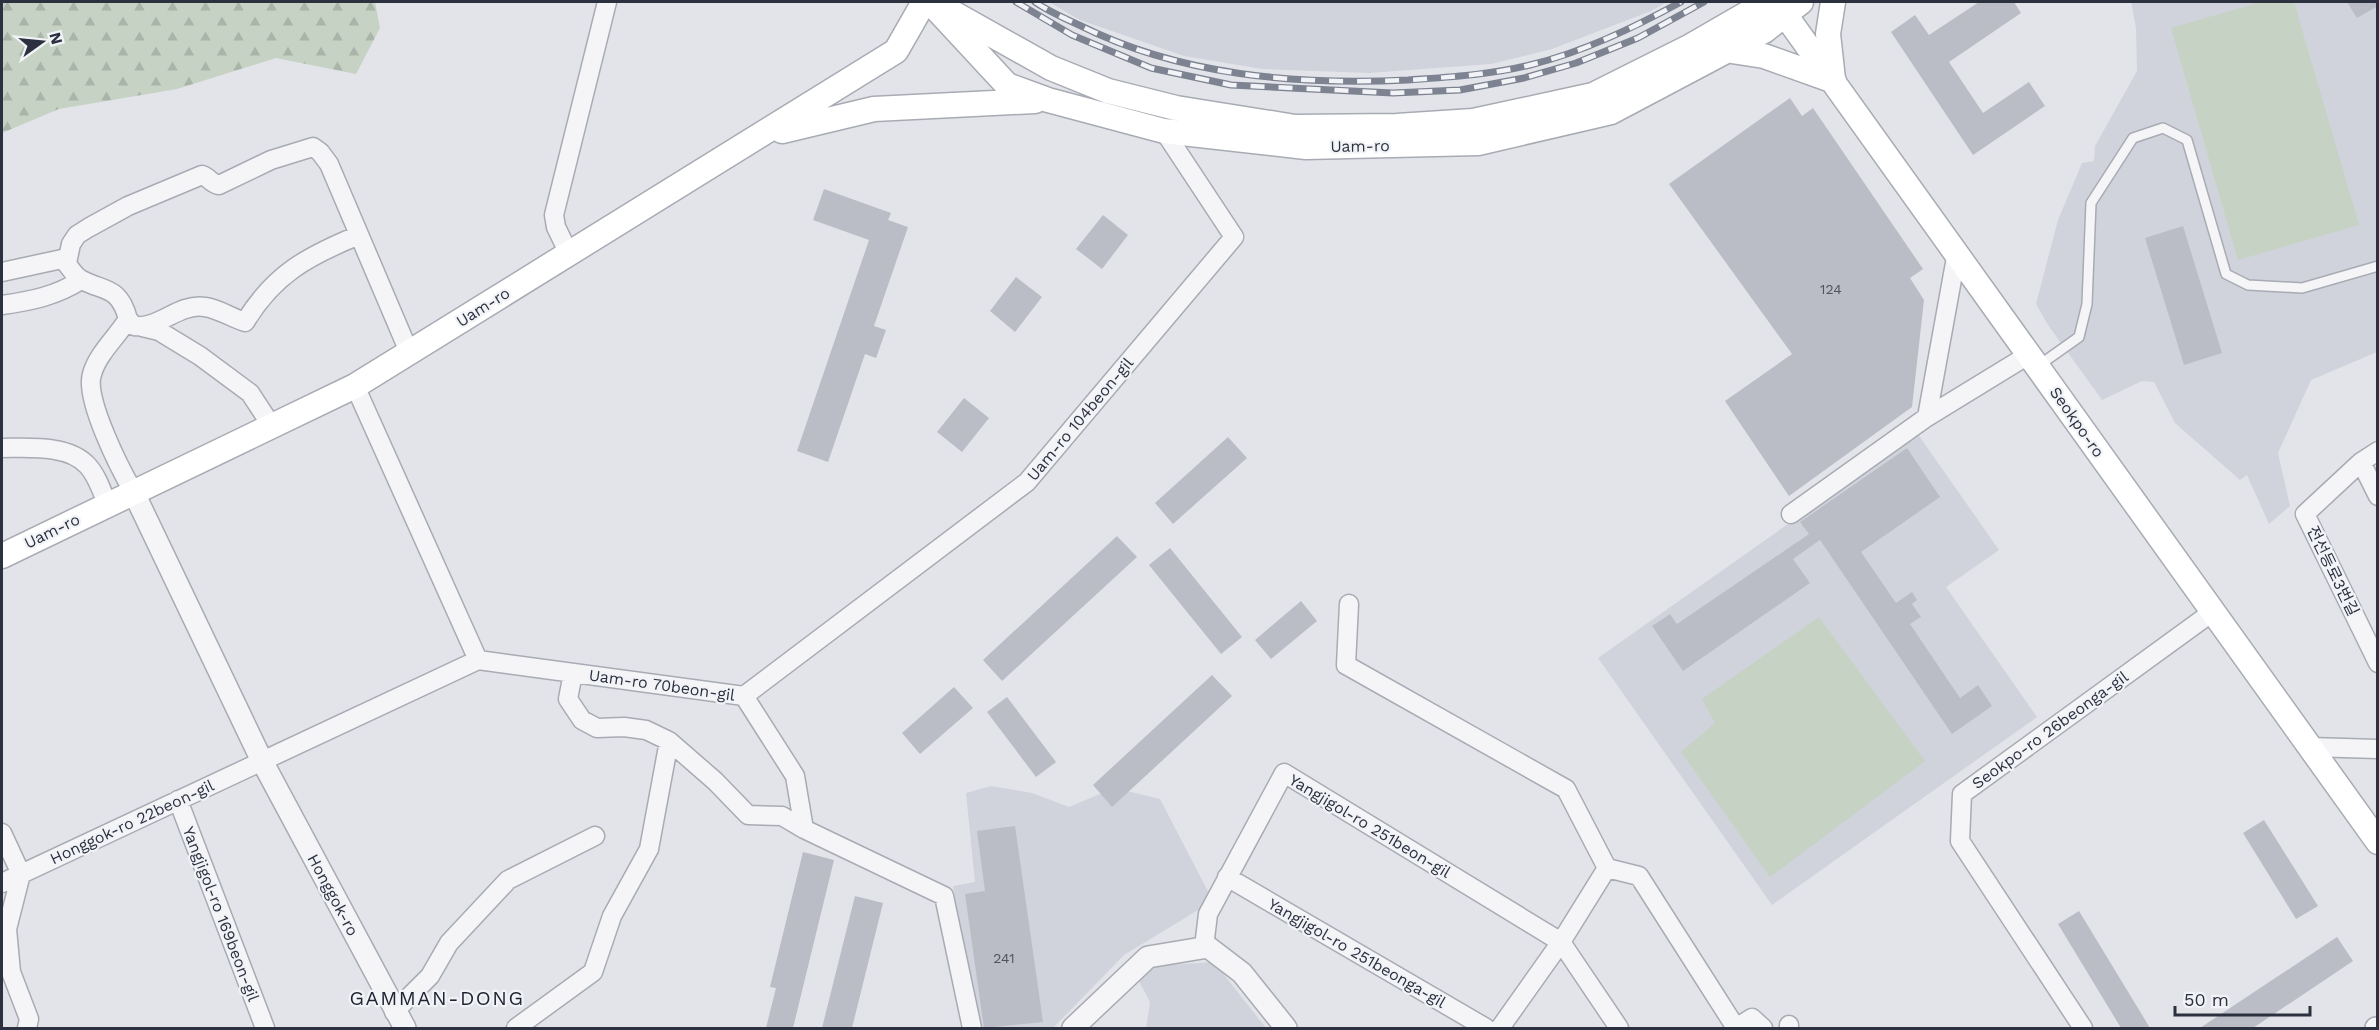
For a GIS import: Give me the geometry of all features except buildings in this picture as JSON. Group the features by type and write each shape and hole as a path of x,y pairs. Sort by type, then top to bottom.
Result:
{"main road":[{"name":"Uam-ro","path":"2,556 355,386 896,51 924,2"},
{"name":"Uam-ro","path":"931,2 1051,68 1108,91 1176,108 1295,127 1397,126 1473,121 1593,95 1691,46 1783,5"},
{"name":"Uam-ro","path":"931,2 1006,85 1048,100 1164,131 1306,147 1478,143 1611,112 1764,31 1783,5"},
{"path":"1725,50 1764,56 1834,81 1828,34 1833,2"},
{"name":"Seokpo-ro","path":"1783,5 1834,81 2034,360 2211,613 2378,842"},
{"path":"762,136 874,109 949,103 1048,100"}],"street":[{"path":"569,254 556,227 554,215 607,2"},
{"name":"Uam-ro 104beon-gil","path":"744,696 1027,482 1234,237 1164,131"},
{"path":"67,263 71,244 77,235 128,206 202,175 213,184 219,185 271,160 313,147 329,164 409,352"},
{"path":"133,491 118,466 93,401 91,376 96,364 135,323 192,307 217,309 245,322 258,300 300,263 312,255 358,235"},
{"path":"1927,417 1957,252"},
{"path":"2,272 62,259 81,280 110,290 135,323 159,331 200,356 250,393 271,425"},
{"path":"2,305 50,295 81,280"},
{"path":"1791,514 1927,417 2034,360"},
{"path":"262,761 478,660 355,386"},
{"path":"2,448 52,449 81,459 94,476 107,504"},
{"name":"전선등로3번길","path":"2378,451 2361,462 2306,514 2378,663"},
{"path":"2361,462 2378,496"},
{"name":"Honggok-ro","path":"133,491 262,761 400,1020"},
{"path":"1349,604 1346,664 1566,789 1607,868 1639,876 1736,1028 1752,1018 1763,1029"},
{"name":"Seokpo-ro 26beonga-gil","path":"2083,1029 1960,841 1962,794 2211,613"},
{"name":"Uam-ro 70beon-gil","path":"478,660 744,696 795,776 804,829"},
{"name":"Uam-ro 70beon-gil","path":"573,673 568,699 582,720 597,728 624,727 646,730 669,741 748,815 782,816 804,829"},
{"path":"516,1029 593,972 612,916 649,849 669,741"},
{"path":"2309,747 2378,749"},
{"name":"Honggok-ro 22beon-gil","path":"2,884 262,761"},
{"name":"Yangjigol-ro 251beon-gil","path":"1204,947 1208,914 1284,773 1561,942 1619,1029"},
{"name":"Yangjigol-ro 169beon-gil","path":"178,800 265,1029"},
{"path":"804,829 944,896 972,1029"},
{"path":"2,832 21,874 7,929 11,972 29,1019 27,1029"},
{"path":"400,1020 430,976 448,943 508,880 596,836"},
{"path":"1500,1029 1561,942 1607,868"},
{"name":"Yangjigol-ro 251beonga-gil","path":"1227,877 1486,1029"},
{"path":"1073,1029 1148,957 1204,947 1208,947 1242,973 1286,1029"}],"lane":[{"path":"2034,360 2079,338 2087,304 2091,203 2133,138 2163,128 2187,140 2226,274 2248,285 2302,288 2378,266"}],"shaded area":[{"path":"1049,2 1667,2 1651,11 1552,49 1491,64 1369,73 1262,69 1184,56 1080,20"},
{"path":"2131,2 2377,2 2377,352 2311,380 2278,453 2290,506 2269,524 2247,475 2240,480 2175,423 2154,382 2142,381 2102,400 2048,325 2036,304 2058,220 2082,163 2094,161 2095,146 2137,71 2136,28"},
{"path":"1917,433 1999,550 1946,587 2037,717 1772,905 1598,658"},
{"path":"991,786 1032,793 1069,807 1100,794 1131,792 1160,799 1213,901 1124,955 1053,1028 983,1028 972,988 953,886 975,882 966,793"},
{"path":"1214,962 1266,1028 1146,1028 1150,1002 1138,979 1150,966"}],"green space":[{"path":"2,2 375,2 380,28 356,74 276,58 177,89 59,109 2,133"},
{"path":"2261,2 2294,2 2359,225 2238,260 2171,28"},
{"path":"1819,617 1925,761 1770,877 1681,752 1715,723 1702,699"}],"railway":[{"path":"1016,2 1072,35 1151,68 1231,85 1393,93 1460,90 1524,78 1576,63 1638,38 1704,2"},
{"path":"1035,2 1118,42 1158,56 1240,73 1324,81 1408,80 1469,75 1530,65 1550,60 1607,38 1681,2"}],"district":[{"name":"GAMMAN-DONG","path":"437,998"}]}
